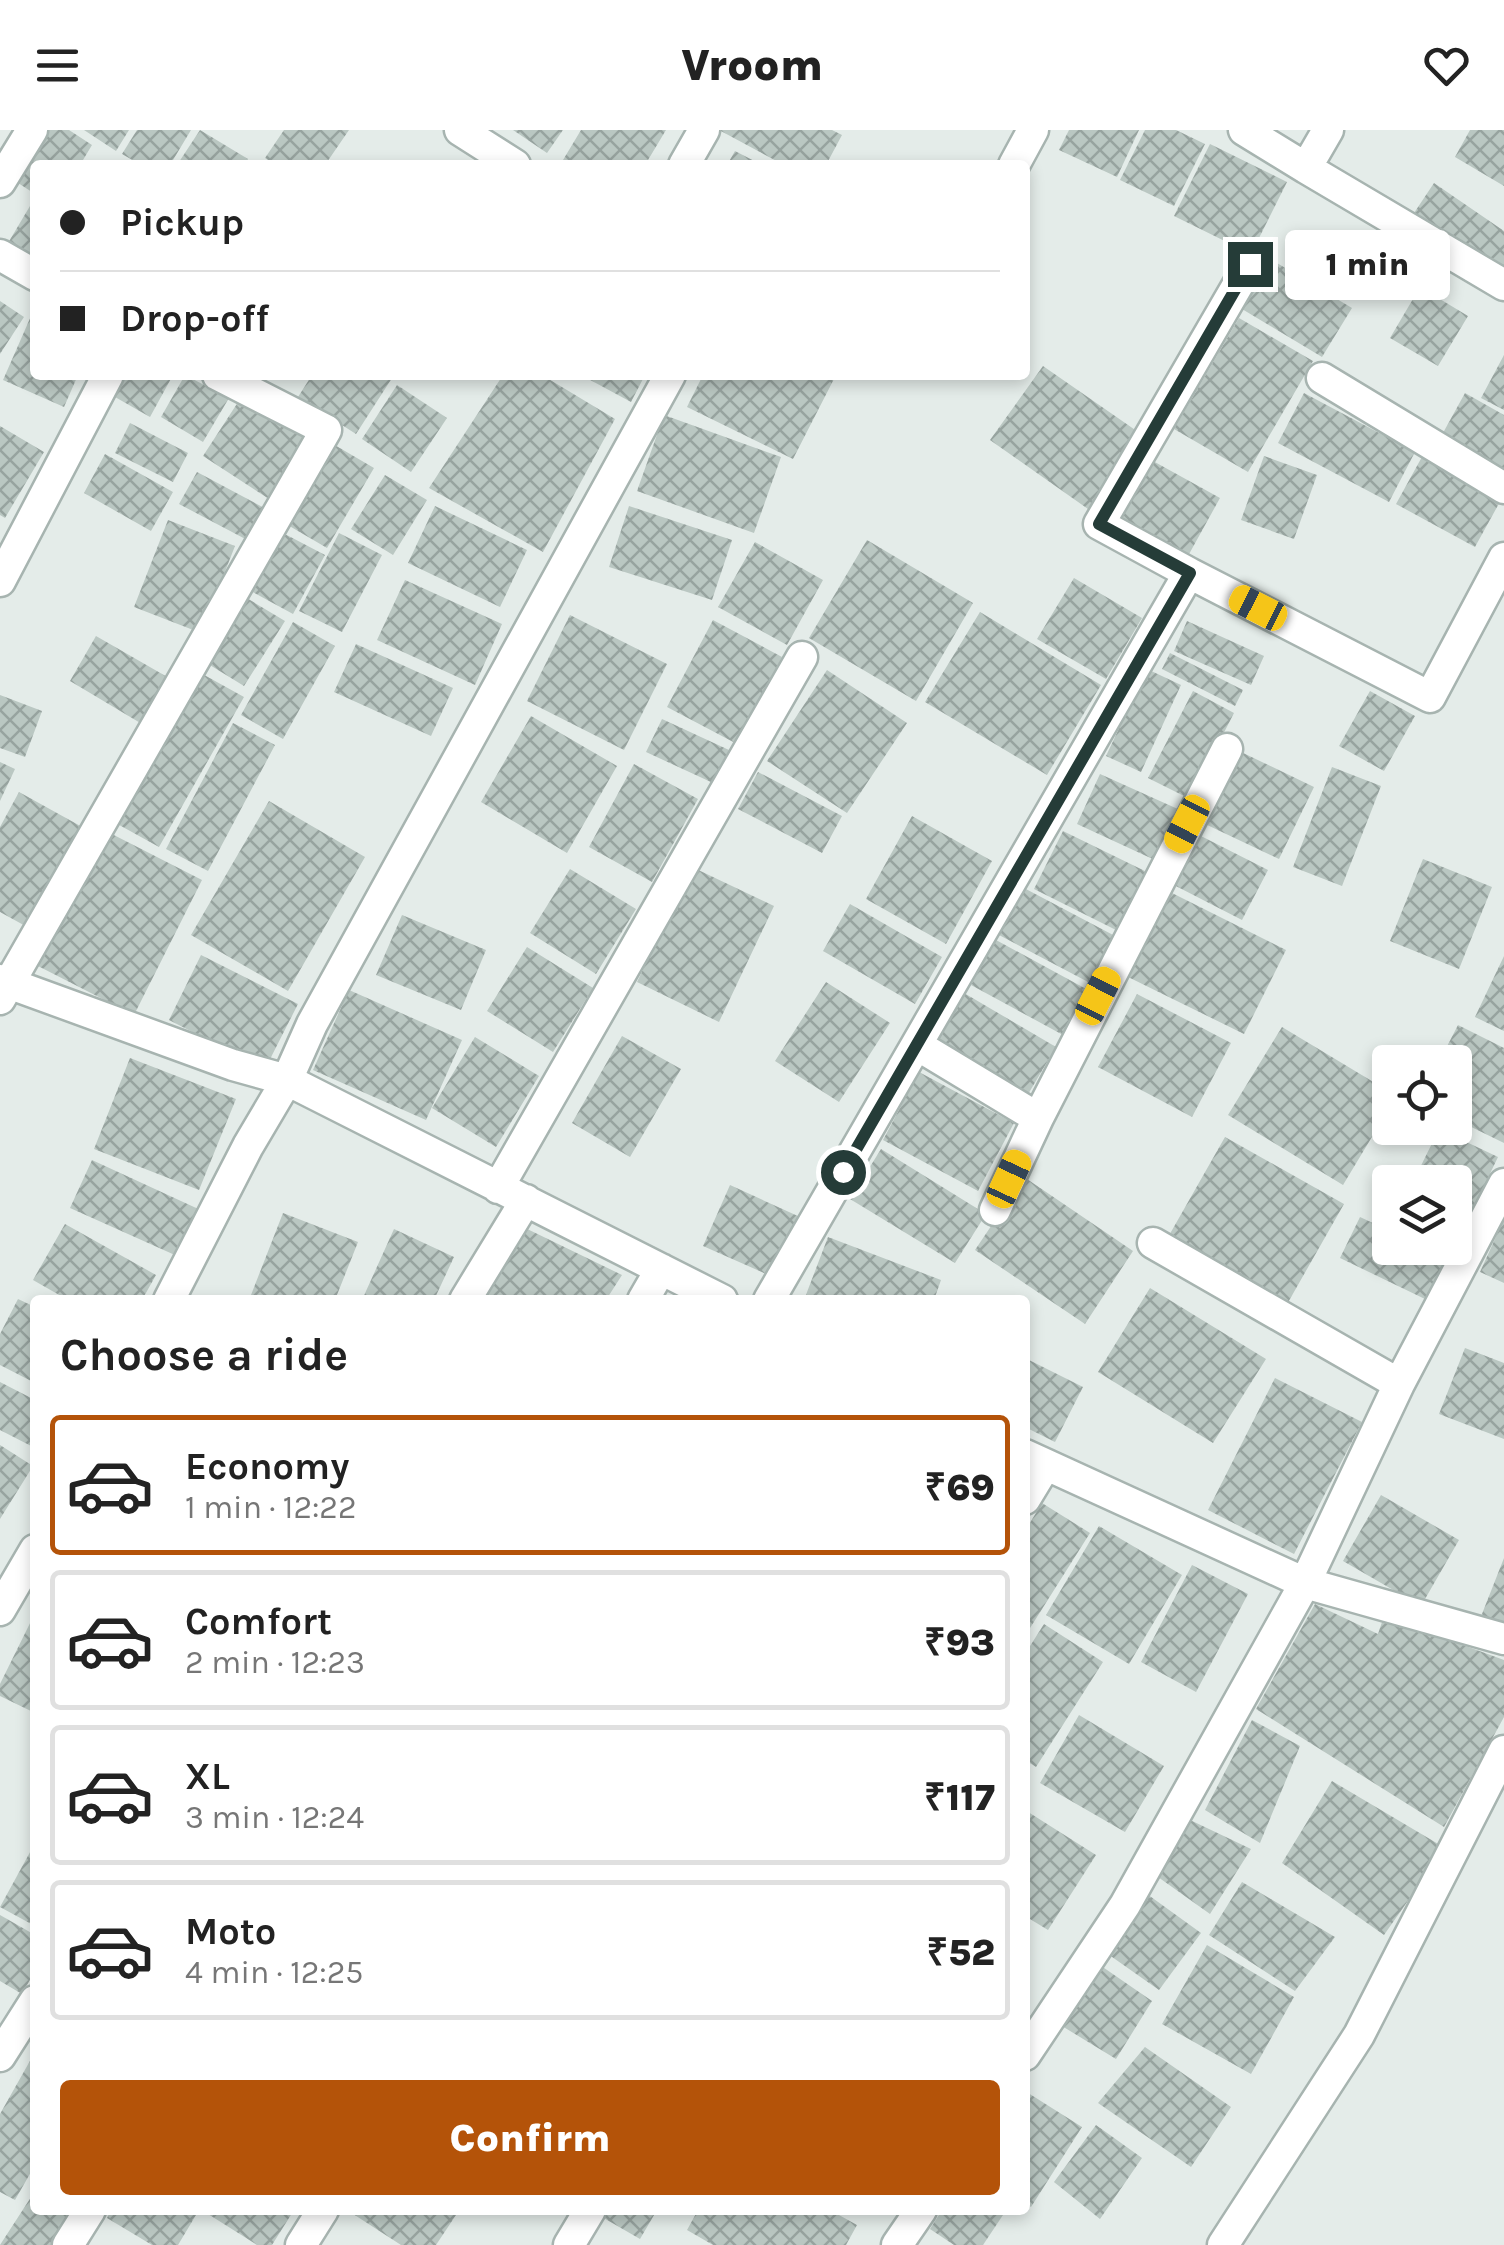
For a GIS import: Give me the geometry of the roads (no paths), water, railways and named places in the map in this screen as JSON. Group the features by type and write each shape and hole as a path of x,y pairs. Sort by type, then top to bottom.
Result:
{"street":[{"path":"0,182 32,130"},
{"path":"460,130 507,160"},
{"path":"687,160 704,130"},
{"path":"1017,160 1032,130"},
{"path":"1244,130 1504,285"},
{"path":"1306,168 1328,130"},
{"path":"0,255 30,272"},
{"path":"1250,264 1099,524 1430,696 1504,558"},
{"path":"1322,378 1504,488"},
{"path":"0,581 105,380"},
{"path":"228,380 326,430 3,988 287,1080 712,1295"},
{"path":"173,1295 248,1146 287,1080 312,1024 667,380"},
{"path":"772,1295 1190,573"},
{"path":"468,1295 512,1194 802,657"},
{"path":"995,1210 1038,1118 1228,748"},
{"path":"918,1045 1038,1118"},
{"path":"1030,2047 1125,1905 1305,1583 1399,1384 1504,1184"},
{"path":"1153,1243 1399,1384"},
{"path":"645,1295 661,1269"},
{"path":"1035,1460 1305,1583 1504,1639"},
{"path":"0,1610 30,1559"},
{"path":"1223,2245 1359,2034 1504,1752"},
{"path":"0,2056 30,2009"},
{"path":"68,2245 87,2215"},
{"path":"301,2245 320,2215"},
{"path":"569,2245 587,2215"},
{"path":"897,2245 917,2215"}]}
